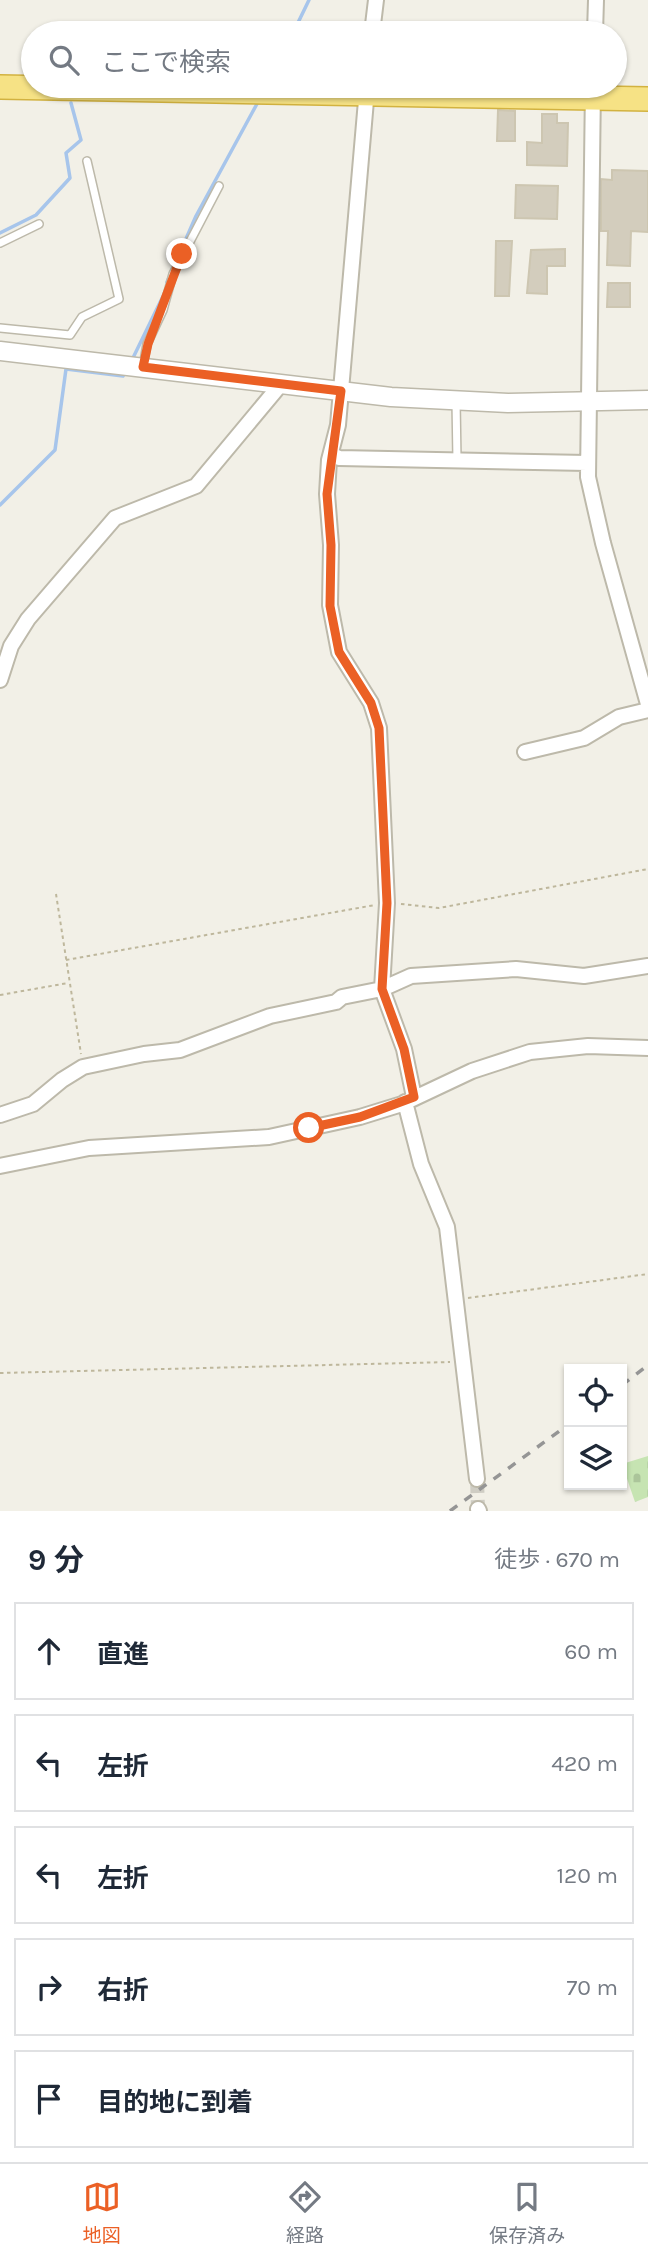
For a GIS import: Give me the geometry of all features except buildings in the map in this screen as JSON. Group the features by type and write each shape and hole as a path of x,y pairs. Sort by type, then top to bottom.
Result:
{"highway":[{"path":"0,87 21,87"},
{"path":"627,96 648,99"}],"street":[{"path":"373,21 376,0"},
{"path":"596,0 596,21"},
{"path":"366,98 338,425 331,454 327,494 331,545 330,606 339,652 371,703 379,728 390,904 382,989 404,1049 409,1100 421,1164 447,1227 477,1479"},
{"path":"592,98 587,463 603,543 648,704"},
{"path":"0,351 341,391 456,401 648,400"},
{"path":"0,680 11,646 28,619 115,518 196,486 281,384"},
{"path":"331,454 339,458 587,463"},
{"path":"525,752 584,738 619,717 648,710"},
{"path":"0,1115 33,1104 83,1067 144,1054 180,1050 270,1016 382,989 411,976 516,969 584,976 648,966"},
{"path":"0,1166 89,1148 257,1139 360,1117 447,1085 472,1071 540,1050 588,1046 648,1048"}],"lane":[{"path":"0,328 70,335 82,317 119,299 87,161"},
{"path":"134,366 173,274 219,186"},
{"path":"0,243 39,224"},
{"path":"456,401 457,460"}],"path":[{"path":"66,960 390,904 439,908 648,869"},
{"path":"56,894 81,1054 79,1062 83,1067"},
{"path":"0,995 70,983"},
{"path":"456,1300 648,1274"},
{"path":"0,1373 462,1362"}],"green space":[{"path":"648,1456 648,1497 635,1502 627,1479 627,1462"}],"waterway":[{"path":"299,21 309,0"},
{"path":"167,282 196,216 258,102"},
{"path":"0,233 36,215 70,178 66,153 81,140 71,103"},
{"path":"131,362 166,290"},
{"path":"0,505 55,450 66,369 123,376 126,371"}],"tunnel":[{"path":"477,1479 478,1509"}],"railway":[{"path":"627,1381 648,1365"},
{"path":"450,1511 565,1427"}],"route":[{"path":"182,254 148,344 143,367 341,391 338,425 329,460 327,494 331,545 330,606 339,652 371,703 379,728 387,903 382,989 404,1049 414,1097 402,1104 360,1117 309,1128"}]}
